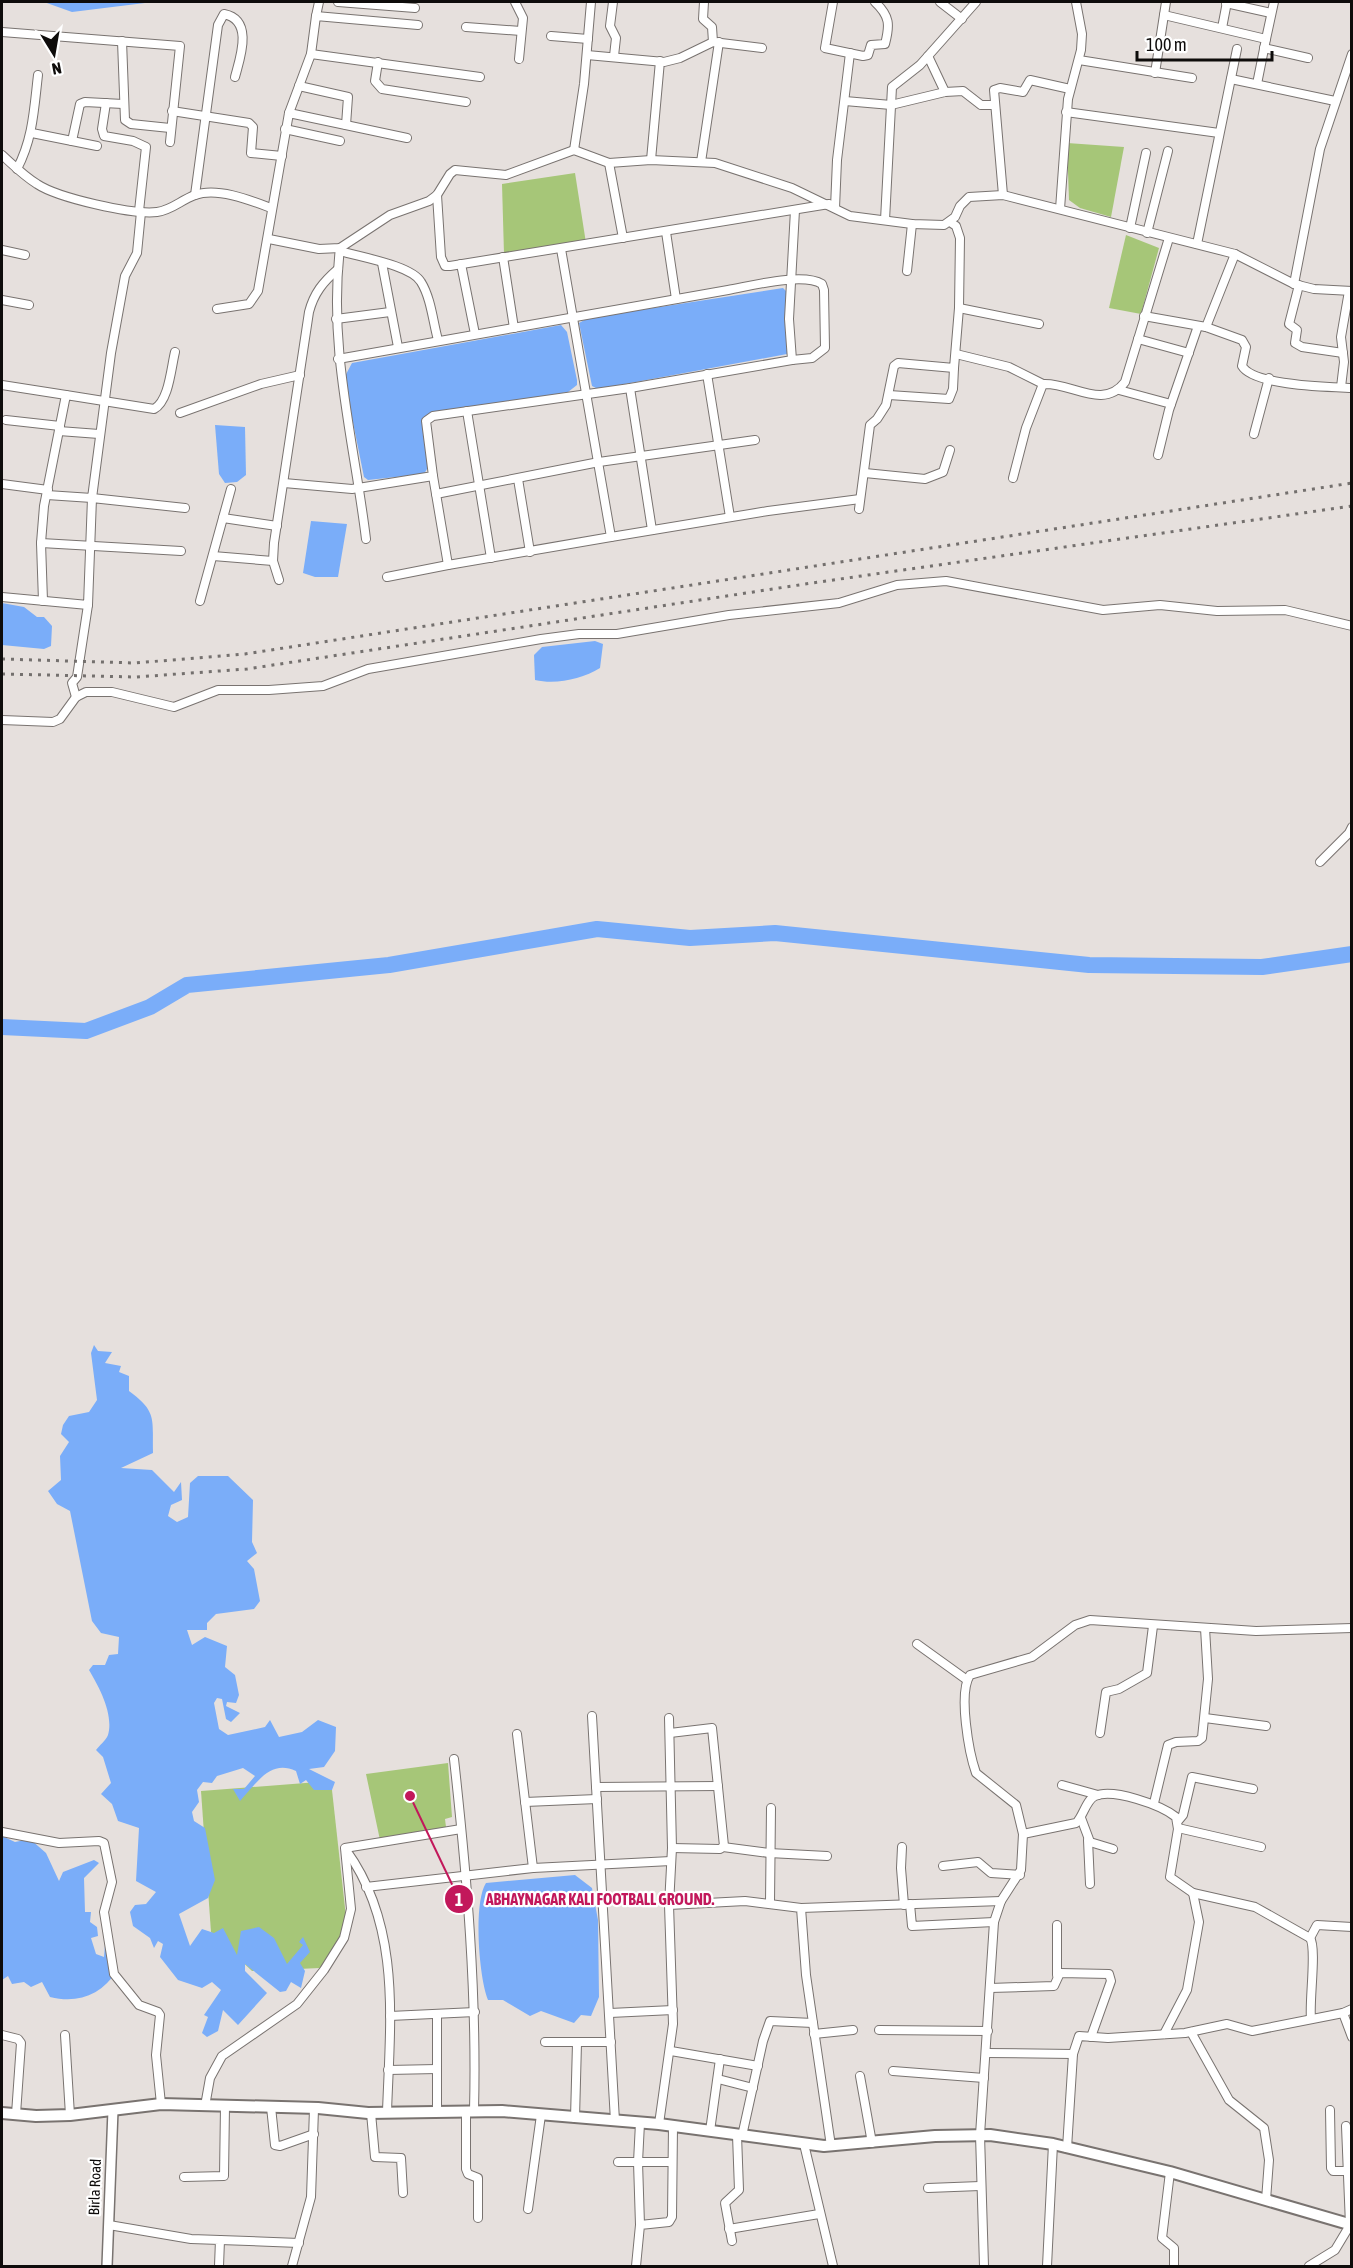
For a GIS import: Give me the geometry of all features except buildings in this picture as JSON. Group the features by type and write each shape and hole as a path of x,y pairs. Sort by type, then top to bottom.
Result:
{"main road":[{"path":"2,2113 70,2115 161,2104 371,2113 470,2111 659,2124 804,2144 831,2145 872,2143 915,2137 980,2135 1053,2144 1170,2172 1351,2225"}],"street":[{"path":"217,309 241,307 255,298 269,239 271,208 285,129 311,54 319,2"},
{"path":"338,2 415,8"},
{"path":"515,2 522,15 519,59"},
{"path":"574,150 587,55 591,2"},
{"path":"613,2 610,26 616,38 614,56"},
{"path":"701,162 716,42 712,27 703,19 705,2"},
{"path":"833,2 825,45 827,49 866,56 871,45 885,44 889,19 875,2"},
{"path":"940,2 962,19"},
{"path":"885,220 892,87 928,56 975,2"},
{"path":"1060,209 1066,112 1079,60 1082,34 1076,2"},
{"path":"1155,73 1166,2"},
{"path":"1222,28 1227,2 1272,13"},
{"path":"1257,84 1274,2"},
{"path":"195,195 218,26 224,14 232,17 243,34 244,42 235,77"},
{"path":"1164,15 1266,39"},
{"path":"316,16 418,25"},
{"path":"466,27 521,31"},
{"path":"2,32 180,46 170,142"},
{"path":"551,36 588,39"},
{"path":"122,41 123,115 127,122 170,128"},
{"path":"587,55 660,61 680,58 716,42 762,48"},
{"path":"1197,244 1237,48"},
{"path":"1264,48 1308,58"},
{"path":"832,206 850,53"},
{"path":"311,54 480,76"},
{"path":"1343,353 1302,347 1295,343 1297,330 1289,324 1315,172 1335,101 1352,54"},
{"path":"928,56 945,92"},
{"path":"1079,60 1192,78"},
{"path":"651,160 660,61"},
{"path":"378,62 375,81 382,89 466,102"},
{"path":"16,169 28,147 32,133 38,75"},
{"path":"1231,79 1335,101"},
{"path":"1003,195 995,105 996,88 1023,92 1030,80 1070,89"},
{"path":"299,86 348,97 346,125"},
{"path":"844,101 891,105 945,92 963,91 981,105 995,105"},
{"path":"72,141 80,104 86,102 123,104"},
{"path":"76,697 72,683 77,677 88,605 89,544 99,434 125,276 137,253 146,147 134,141 105,136 102,129 106,103"},
{"path":"172,111 252,124 251,153 282,156"},
{"path":"1066,112 1219,133"},
{"path":"289,113 407,138"},
{"path":"285,129 340,141"},
{"path":"32,133 97,147"},
{"path":"366,538 360,488 351,455 338,359 336,319 340,250 390,215 429,201 437,195 450,174 456,170 506,175 574,150 609,164 651,160 715,163 792,188 850,216 912,224 950,222 956,226 960,238 959,308 953,389 950,399 890,395"},
{"path":"1147,233 1168,150"},
{"path":"1130,228 1146,153"},
{"path":"2,155 16,169 54,193 140,212 160,212 195,195 215,193 271,208"},
{"path":"609,164 623,238"},
{"path":"437,195 442,261 447,266 832,206"},
{"path":"950,222 969,197 1003,195 1234,254 1296,285 1314,289 1350,291 1341,337 1343,353 1341,387"},
{"path":"792,360 789,319 795,210"},
{"path":"907,272 912,224"},
{"path":"666,232 676,299"},
{"path":"956,354 1009,367 1043,384 1104,396 1119,390 1125,382 1169,238"},
{"path":"269,239 319,249 340,250 409,272 422,283 438,340"},
{"path":"561,249 588,392 611,537"},
{"path":"2,250 25,255"},
{"path":"1158,455 1189,353 1234,254"},
{"path":"503,257 514,328"},
{"path":"382,263 398,347"},
{"path":"461,264 475,334"},
{"path":"279,580 273,561 277,526 312,297 338,269"},
{"path":"338,359 791,280 815,280 822,284 826,345 819,356 630,388 588,392 433,416 426,421 448,565"},
{"path":"2,300 29,305"},
{"path":"959,308 1039,324"},
{"path":"336,319 390,312"},
{"path":"1144,316 1202,326 1246,342 1242,366 1244,370 1306,386 1352,388"},
{"path":"1138,339 1189,353"},
{"path":"2,385 104,400 145,410 160,406 175,352"},
{"path":"859,509 870,425 878,419 890,395 892,370 896,364 954,368"},
{"path":"707,374 730,517"},
{"path":"180,413 261,384 300,375"},
{"path":"1254,434 1269,378"},
{"path":"1013,478 1026,428 1043,384"},
{"path":"630,388 652,530"},
{"path":"1119,390 1172,404"},
{"path":"43,601 41,543 47,492 66,395"},
{"path":"467,411 491,558"},
{"path":"6,420 99,434"},
{"path":"436,494 599,462 755,440"},
{"path":"865,473 932,478 943,472 950,450"},
{"path":"284,483 360,488 433,476"},
{"path":"518,479 530,552"},
{"path":"2,484 92,498 185,508"},
{"path":"200,601 231,489"},
{"path":"387,577 730,517 860,499"},
{"path":"223,518 277,526"},
{"path":"41,543 181,551"},
{"path":"213,556 273,561"},
{"path":"2,720 53,722 60,719 76,697 86,692 100,691 174,707 218,690 269,690 323,686 368,669 541,639 579,634 617,634 729,615 839,603 897,585 946,581 1103,610 1160,605 1217,611 1285,610 1352,626"},
{"path":"2,597 88,605"},
{"path":"1320,862 1349,833 1352,827"},
{"path":"984,2266 980,2135 994,1922 1001,1901 1020,1875 1024,1850 1023,1834 1016,1805 976,1773 963,1696 967,1680 970,1675 1032,1657 1084,1622 1256,1631 1352,1628"},
{"path":"1100,1733 1106,1692 1119,1689 1145,1675 1148,1671 1153,1626"},
{"path":"1154,1803 1168,1745 1176,1742 1200,1741 1208,1679 1205,1628"},
{"path":"916,1644 967,1680"},
{"path":"592,1716 615,2121"},
{"path":"659,2124 670,2051 673,2010 669,1905 672,1848 669,1718"},
{"path":"1204,1718 1266,1726"},
{"path":"669,1733 712,1728 723,1847"},
{"path":"517,1734 533,1868"},
{"path":"454,1759 466,1876 475,2012 466,2169 468,2174 478,2178 478,2218"},
{"path":"1253,1789 1192,1777 1183,1815 1178,1825 1171,1879 1192,1893 1256,1907 1310,1938 1314,1951 1309,1998 1311,2019"},
{"path":"1062,1785 1098,1795 1137,1798 1154,1803 1175,1816 1178,1825"},
{"path":"596,1787 718,1786"},
{"path":"1023,1834 1076,1823 1092,1798 1098,1795"},
{"path":"525,1802 597,1799"},
{"path":"770,1902 771,1808"},
{"path":"1081,1818 1088,1840 1090,1884"},
{"path":"1178,1825 1261,1847"},
{"path":"344,1847 461,1829"},
{"path":"2,1832 59,1843 99,1841 104,1843 112,1882 104,1912 111,1963 117,1980 139,2005 158,2012 160,2015 156,2055 161,2104"},
{"path":"1088,1840 1113,1849"},
{"path":"344,1847 356,1864 366,1887 386,1946 390,1973 387,2112"},
{"path":"205,2106 210,2078 222,2056 297,2004 324,1970 344,1938 351,1909 344,1847"},
{"path":"672,1848 723,1847 769,1854 827,1856"},
{"path":"902,1847 901,1868 912,1926 994,1922"},
{"path":"366,1887 533,1868 671,1861"},
{"path":"943,1866 978,1862 991,1873 1020,1875"},
{"path":"1164,2034 1186,1990 1199,1922 1197,1902 1192,1893"},
{"path":"669,1905 746,1901 770,1902 801,1908 1001,1901"},
{"path":"801,1908 814,2034 831,2145"},
{"path":"1310,1938 1317,1925 1352,1928"},
{"path":"990,1988 1054,1986 1057,1975 1057,1926"},
{"path":"1057,1975 1111,1976 1112,1981 1091,2037"},
{"path":"1066,2148 1073,2054 1078,2037 1191,2032 1227,2024 1252,2031 1343,2013 1352,2009"},
{"path":"610,2013 673,2010"},
{"path":"390,2016 475,2012"},
{"path":"1343,2013 1352,2037"},
{"path":"437,2014 437,2111"},
{"path":"732,2241 725,2203 739,2190 739,2135 770,2021 813,2024"},
{"path":"814,2034 854,2030"},
{"path":"879,2030 988,2031"},
{"path":"1191,2032 1229,2100 1264,2128 1269,2160 1266,2200"},
{"path":"2,2035 18,2039 21,2043 16,2114"},
{"path":"65,2035 70,2115"},
{"path":"545,2042 611,2042"},
{"path":"575,2118 577,2043"},
{"path":"670,2051 758,2066"},
{"path":"986,2053 1073,2054"},
{"path":"710,2131 720,2059"},
{"path":"388,2070 437,2069"},
{"path":"893,2071 984,2078"},
{"path":"860,2076 872,2143"},
{"path":"718,2079 753,2088"},
{"path":"184,2176 224,2176 225,2106"},
{"path":"271,2107 275,2145 280,2146 314,2134"},
{"path":"292,2266 311,2198 314,2109"},
{"name":"Birla Road","path":"107,2266 113,2110"},
{"path":"1330,2110 1331,2168 1333,2171 1349,2171"},
{"path":"371,2113 375,2157 402,2159 403,2193"},
{"path":"528,2210 541,2115"},
{"path":"636,2266 640,2225 638,2162 640,2123"},
{"path":"640,2225 669,2222 671,2219 673,2126"},
{"path":"1309,2266 1335,2250 1351,2225 1350,2158 1346,2126"},
{"path":"804,2144 833,2266"},
{"path":"1047,2266 1053,2144"},
{"path":"618,2162 671,2162"},
{"path":"1170,2172 1162,2238 1174,2248 1174,2266"},
{"path":"927,2188 980,2186"},
{"path":"729,2229 819,2214"},
{"path":"109,2225 191,2239 299,2243"},
{"path":"219,2266 220,2240"}],"green space":[{"path":"1067,143 1124,147 1111,217 1080,208 1069,200"},
{"path":"575,173 586,243 504,254 502,184"},
{"path":"1126,235 1159,248 1141,314 1109,308"},
{"path":"448,1763 452,1817 445,1819 446,1827 380,1840 366,1774"},
{"path":"331,1781 347,1926 320,1968 252,1971 211,1932 201,1791"}],"water":[{"path":"44,2 153,2 72,12"},
{"path":"783,288 787,292 787,354 598,389 592,386 579,323 588,318"},
{"path":"561,325 567,332 577,380 577,385 568,392 422,419 430,464 424,474 368,480 364,477 344,378 352,363"},
{"path":"215,425 245,427 246,475 237,482 225,483 219,474"},
{"path":"311,521 347,524 338,577 315,577 303,573"},
{"path":"2,603 24,607 37,617 44,617 52,626 51,646 44,649 2,645"},
{"path":"595,641 603,644 600,668 569,680 551,682 535,680 534,655 542,647"},
{"path":"94,1345 98,1351 112,1352 105,1363 121,1366 119,1372 129,1376 129,1391 145,1405 152,1418 153,1453 121,1468 152,1470 174,1492 181,1482 182,1500 171,1505 168,1516 177,1522 188,1517 190,1483 198,1476 228,1476 253,1500 252,1542 257,1553 247,1561 254,1569 260,1601 254,1609 216,1614 207,1623 207,1630 187,1630 192,1645 205,1637 227,1646 225,1667 235,1675 239,1695 236,1703 227,1702 226,1706 240,1713 231,1722 226,1719 222,1699 217,1698 214,1703 219,1729 228,1735 265,1727 270,1720 279,1737 302,1732 318,1720 336,1727 335,1751 324,1767 309,1769 335,1782 332,1790 314,1790 306,1780 300,1784 296,1771 279,1768 271,1770 258,1780 240,1801 233,1789 244,1789 255,1776 243,1768 217,1776 212,1783 203,1782 197,1790 199,1802 192,1812 194,1821 205,1828 215,1880 208,1898 179,1914 190,1946 202,1929 214,1933 223,1928 237,1955 241,1931 259,1927 274,1938 287,1964 303,1945 299,1942 303,1937 310,1952 300,1963 305,1971 301,1988 291,1982 286,1991 280,1992 245,1964 245,1971 267,1993 238,2025 223,2010 218,2031 207,2037 202,2033 208,2017 204,2015 221,1990 212,1982 202,1988 178,1980 160,1957 163,1944 158,1941 154,1948 150,1938 133,1926 130,1912 135,1905 146,1904 156,1892 136,1881 139,1828 118,1821 112,1804 101,1794 111,1783 103,1757 96,1750 108,1735 109,1718 97,1684 89,1670 93,1665 105,1665 109,1655 118,1654 119,1637 101,1633 92,1621 70,1511 57,1504 48,1491 61,1480 60,1456 69,1442 61,1434 63,1425 69,1416 89,1412 97,1400 91,1353"},
{"path":"2,1836 15,1842 30,1839 46,1853 59,1881 63,1872 94,1860 99,1863 84,1878 85,1912 91,1912 90,1922 97,1927 98,1936 91,1938 96,1954 104,1957 105,1945 113,1951 117,1971 96,1992 79,1998 60,1999 50,1997 42,1982 31,1987 24,1982 12,1984 8,1976 2,1980"},
{"path":"575,1875 592,1888 598,1920 599,1997 591,2016 581,2015 574,2023 541,2011 530,2016 503,2000 488,2000 482,1975 479,1941 480,1907 486,1883"}],"waterway":[{"path":"2,1027 86,1031 150,1007 187,985 389,965 597,929 690,938 775,933 1089,965 1262,967 1352,954"}],"railway":[{"path":"2,659 135,663 245,654 1352,483"},
{"path":"2,674 136,677 247,669 812,583 1352,506"}],"place":[{"name":"ABHAYNAGAR KALI FOOTBALL GROUND.","path":"410,1796"}]}
